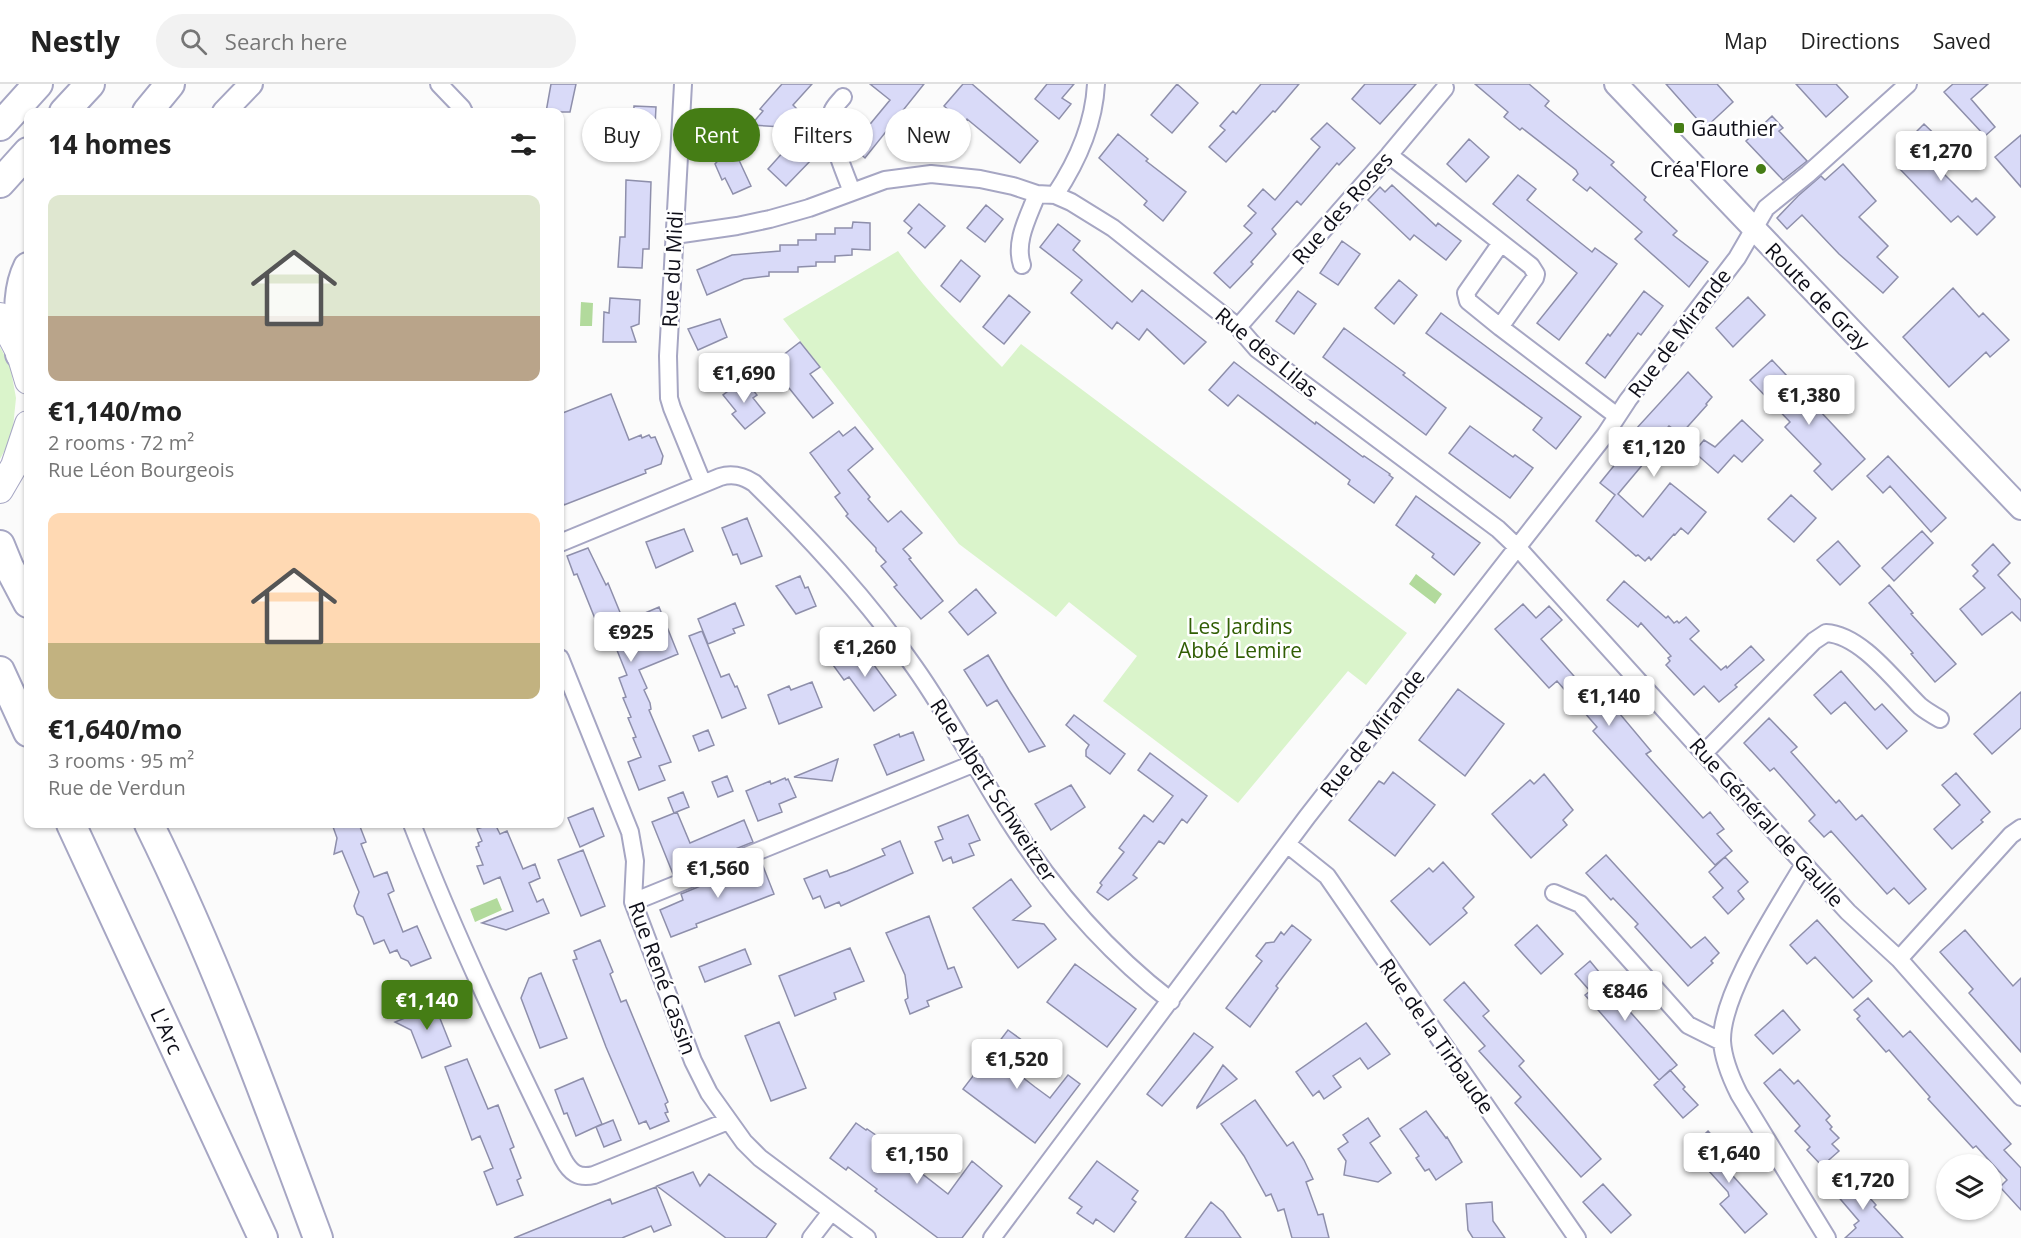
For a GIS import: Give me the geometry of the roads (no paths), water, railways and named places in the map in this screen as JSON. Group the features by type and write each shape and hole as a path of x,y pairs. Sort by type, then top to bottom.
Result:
{"highway":[{"path":"0,126 38,84"},
{"path":"68,108 90,84"},
{"path":"150,108 170,84"},
{"path":"0,183 24,156"},
{"path":"24,274 19,302 24,349"},
{"path":"0,545 24,595"},
{"path":"0,671 24,723"},
{"name":"L'Arc","path":"73,828 263,1238"},
{"path":"151,828 198,928 318,1238"}],"main road":[{"path":"228,108 251,84"},
{"name":"Route de Gray","path":"1616,84 2021,508"},
{"path":"0,316 24,364"},
{"path":"0,490 21,460 24,445"}],"street":[{"path":"439,84 462,108"},
{"name":"Rue du Midi","path":"683,84 668,356 669,398 703,484"},
{"path":"1055,195 1065,180 1086,135 1094,105 1096,84"},
{"name":"Rue de Mirande","path":"992,1238 1414,677 1605,435 1737,258 1766,208 1808,174 1908,84"},
{"name":"Rue des Roses","path":"1238,327 1445,88"},
{"path":"843,97 834,107 831,115 831,130 852,192"},
{"path":"1389,155 1531,266 1536,274 1535,278 1500,327"},
{"name":"Rue des Lilas","path":"675,235 770,219 885,180 931,174 980,179 1037,194 1055,195 1071,202 1113,228 1238,327 1257,349 1497,529 1518,548"},
{"path":"1022,265 1018,252 1020,240 1037,194"},
{"path":"1501,243 1466,292 1468,301 1617,416"},
{"name":"Rue Albert Schweitzer","path":"564,541 728,475 746,477 754,483 796,524 871,608 915,668 1009,820 1058,889 1123,962 1171,1001"},
{"name":"Rue Général de Gaulle","path":"1518,548 1848,912 1899,959 2021,1096"},
{"path":"1705,752 1814,641 1826,633 1841,636 1879,662 1922,708 1940,719"},
{"name":"Rue René Cassin","path":"564,668 630,832 635,861 633,902 693,1061 709,1093 744,1142 760,1158 867,1238"},
{"path":"633,902 975,764"},
{"path":"414,828 503,1037 562,1159 570,1170 584,1177 594,1175 728,1121"},
{"path":"1899,959 2011,835 2021,828"},
{"name":"Rue de la Tirbaude","path":"1287,844 1327,876 1578,1238"},
{"path":"1804,864 1738,982 1727,1011 1722,1042 1728,1068 1739,1094 1827,1238"},
{"path":"1554,893 1580,904 1688,1025 1722,1042"},
{"path":"812,1238 831,1212"}],"place":[{"name":"Gauthier","path":"1679,128"},
{"name":"Créa'Flore","path":"1761,169"}],"park label":[{"name":"Les Jardins Abbé Lemire","path":"1240,638"}]}
